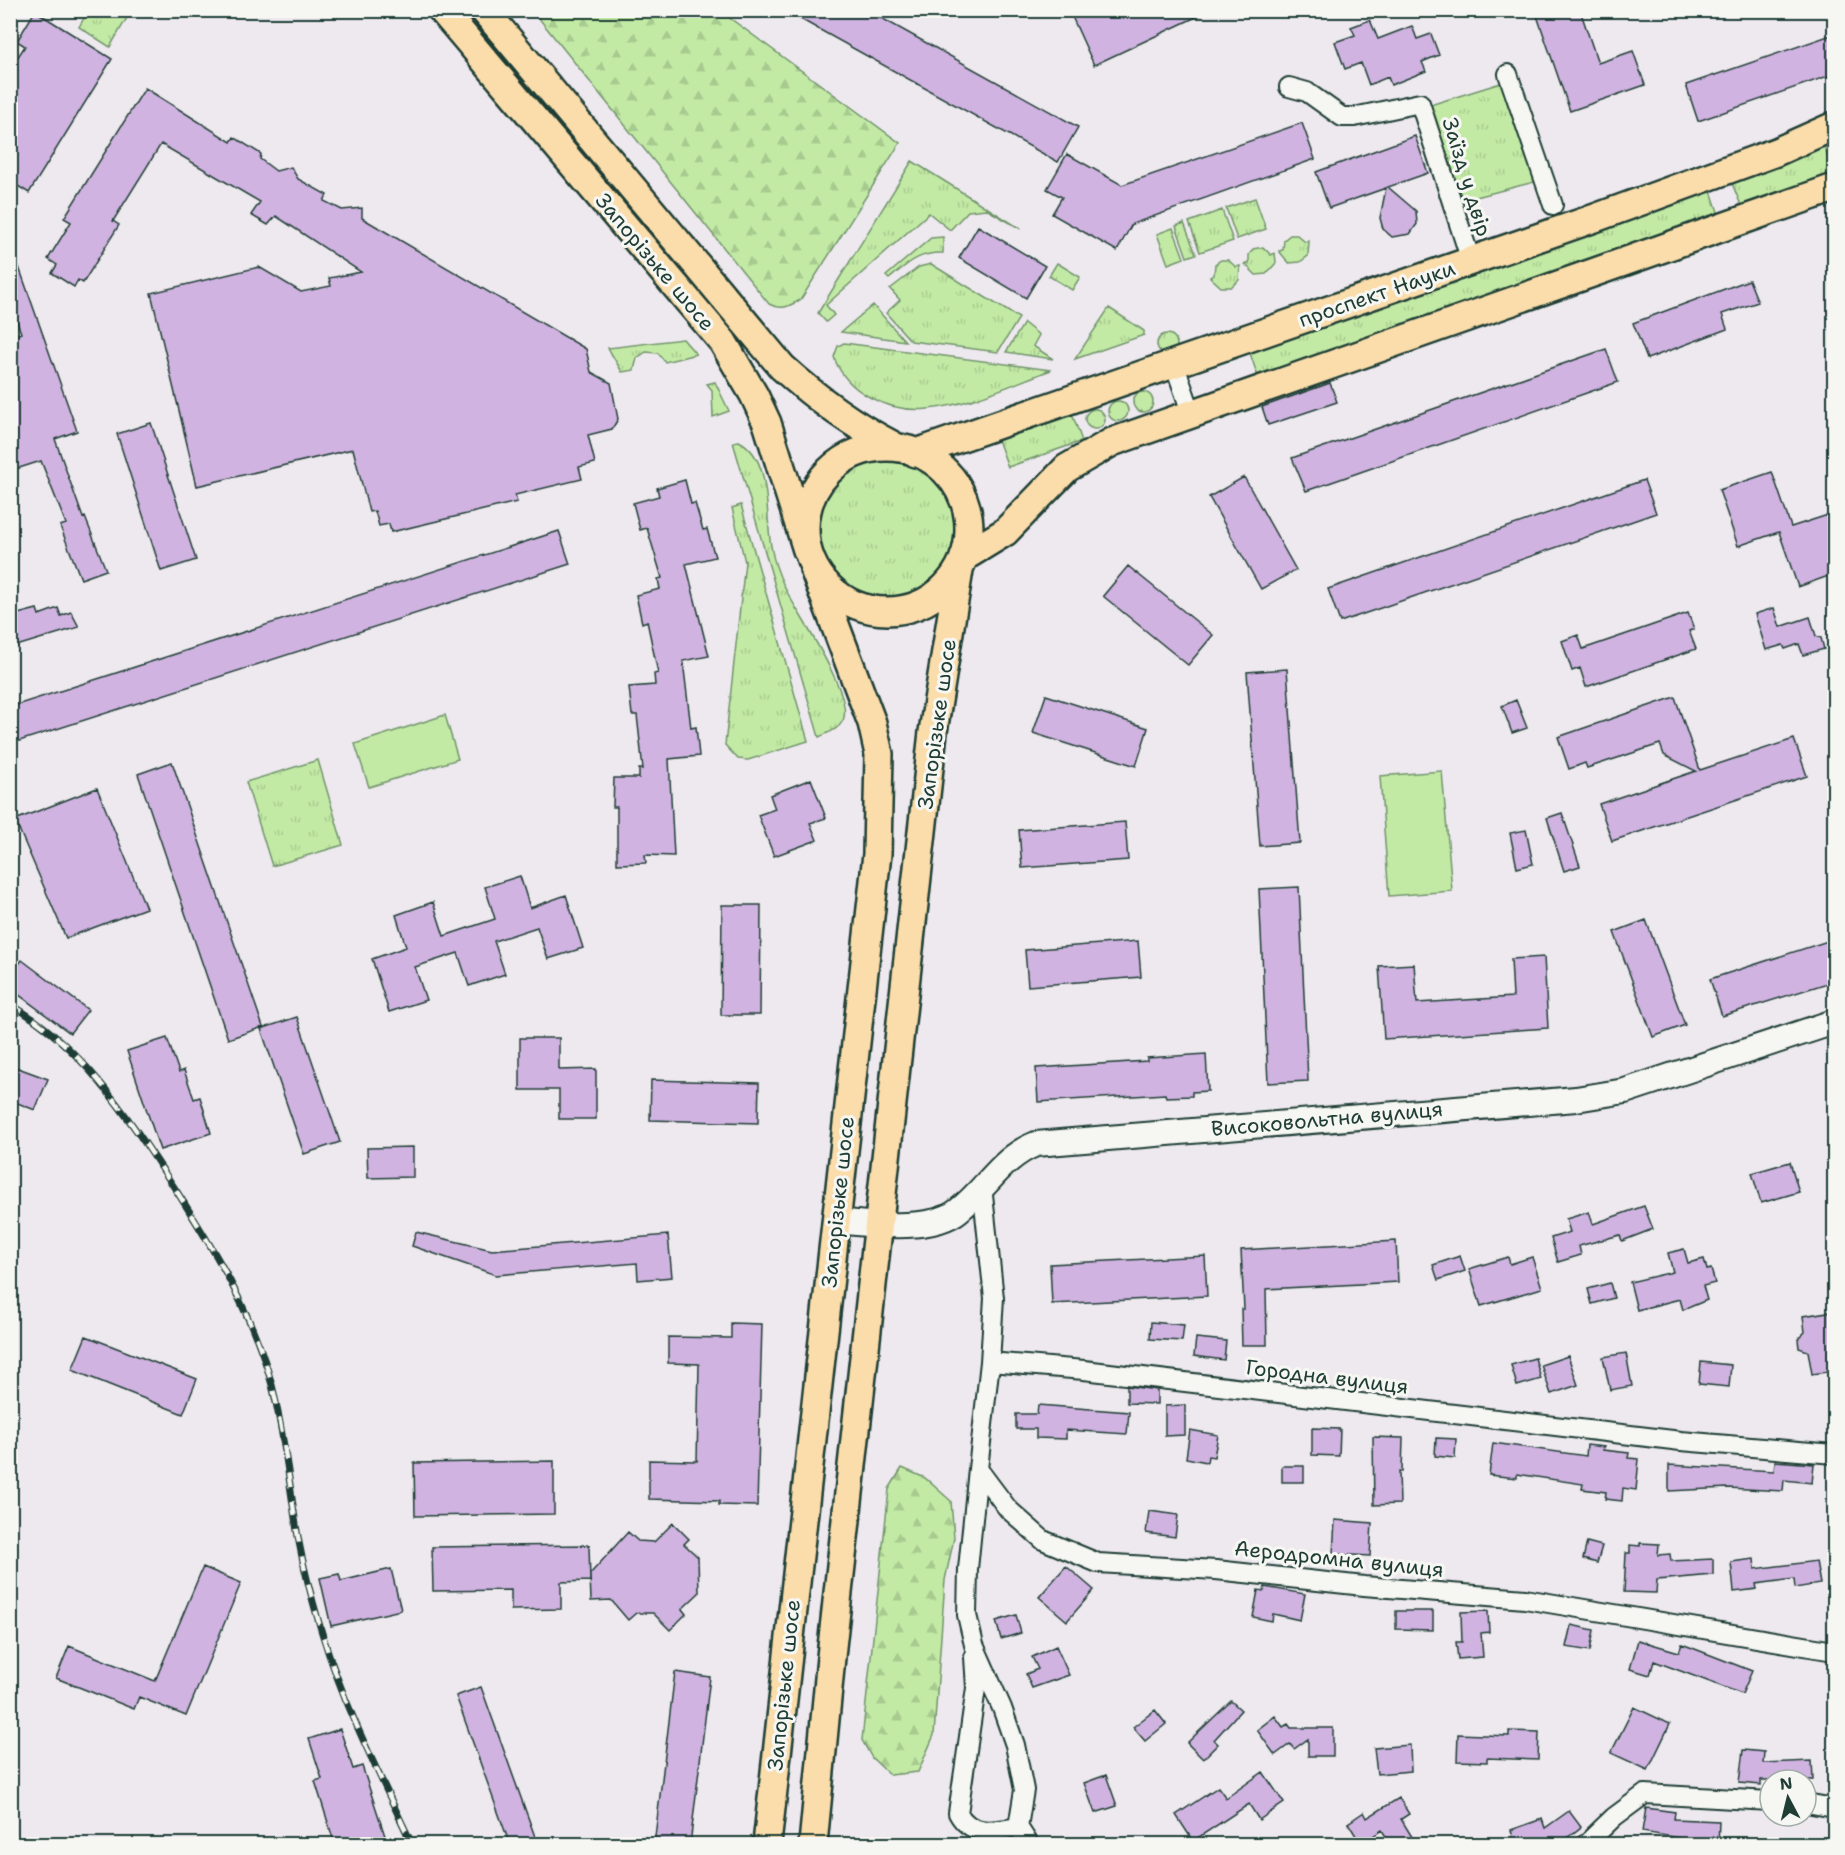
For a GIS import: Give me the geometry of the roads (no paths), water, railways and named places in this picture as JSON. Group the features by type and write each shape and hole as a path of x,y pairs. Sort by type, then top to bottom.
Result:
{"main road":[{"name":"Запорізьке шосе","path":"442,10 723,342 754,395 767,423 810,559 872,723 879,754 877,854 767,1845"},
{"name":"Запорізьке шосе","path":"484,10 782,367 816,399 842,418 905,449"},
{"name":"проспект Науки","path":"905,449 1174,363 1471,261 1776,153 1834,126"},
{"path":"961,563 968,526 962,495 950,477 935,463 905,449 855,454 834,466 818,484 808,506 804,530 810,559 826,585 846,601 871,610 897,611 921,604 943,590 961,563 1005,532 1056,478 1083,457 1112,442 1191,412 1709,234 1834,188"},
{"name":"Запорізьке шосе","path":"813,1845 832,1647 933,732 961,563"},
{"name":"Високовольтна вулиця","path":"836,1221 880,1225 936,1221 958,1212 1009,1158 1036,1144 1576,1099 1625,1091 1834,1022"}],"street":[{"path":"1508,74 1552,205"},
{"name":"Заїзд у двір","path":"1289,87 1307,92 1342,117 1354,117 1420,103 1471,261"},
{"path":"1174,363 1191,412"},
{"path":"982,1186 994,1298 990,1362 968,1569 968,1615 974,1645 976,1688 958,1813 963,1823 976,1831 1018,1827"},
{"name":"Городна вулиця","path":"990,1362 1084,1370 1681,1441 1834,1454"},
{"name":"Аеродромна вулиця","path":"978,1469 1008,1509 1043,1540 1098,1563 1216,1570 1364,1587 1526,1599 1834,1652"},
{"path":"974,1645 1002,1708 1015,1745 1024,1790 1018,1827 1029,1845"},
{"path":"1586,1845 1614,1817 1645,1794 1758,1800"},
{"path":"1818,1805 1834,1808"}],"railway":[{"path":"10,1004 60,1040 81,1061 120,1108 202,1231 243,1306 272,1385 283,1439 299,1544 322,1633 352,1714 412,1844"}]}
